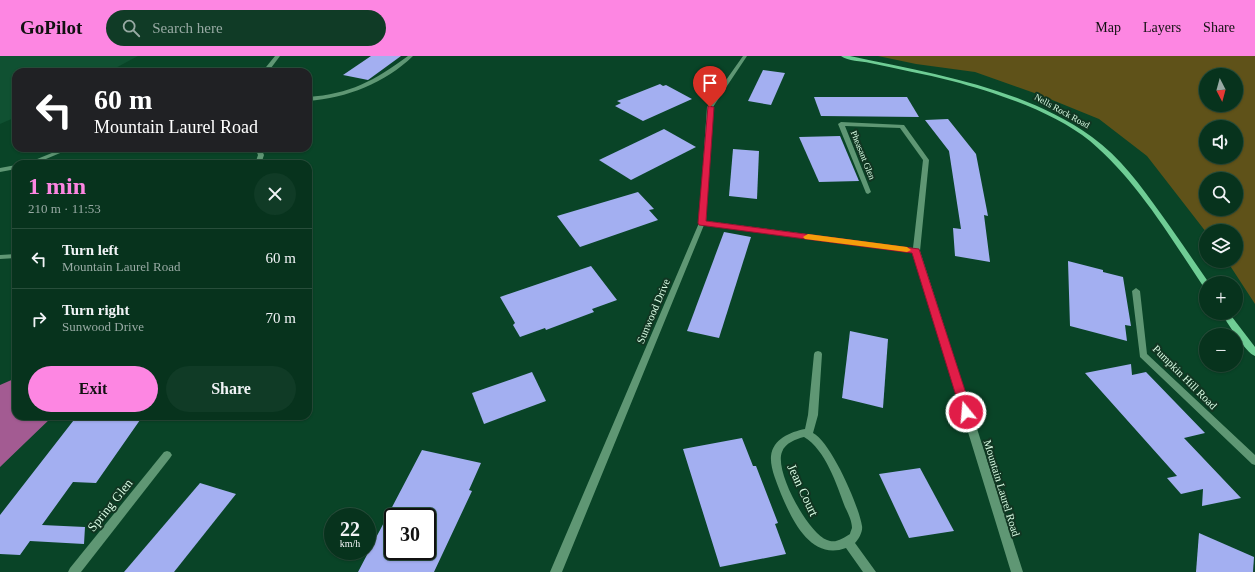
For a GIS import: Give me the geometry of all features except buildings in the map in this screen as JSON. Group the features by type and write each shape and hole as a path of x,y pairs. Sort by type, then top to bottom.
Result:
{"main road":[{"name":"Nells Rock Road","path":"843,56 979,87 1025,102 1070,126 1089,138 1118,164 1143,195 1200,276"},
{"path":"1230,320 1255,353"}],"street":[{"path":"268,68 278,56"},
{"path":"312,99 339,96 364,87 379,79 411,56"},
{"name":"Sunwood Drive","path":"556,572 702,223 710,107 745,56"},
{"name":"Pheasant Glen","path":"841,124 868,192"},
{"name":"Mountain Laurel Road","path":"841,124 902,126 926,160 916,251 1017,572"},
{"path":"38,160 59,152"},
{"path":"0,170 12,168"},
{"path":"702,223 916,251"},
{"path":"0,257 12,256"},
{"name":"Pumpkin Hill Road","path":"1136,291 1143,355 1255,461"},
{"path":"818,354 813,415 808,434 819,442 828,456 850,505 857,528 854,537 848,542 870,572"},
{"name":"Jean Court","path":"808,434 795,434 787,439 780,448 776,456 776,466 780,478 807,531 816,539 830,546 848,542"},
{"name":"Spring Glen","path":"74,572 167,455"}],"shaded area":[{"path":"0,56 138,56 116,68 12,68 12,119 0,124"},
{"path":"878,56 1255,56 1255,304 1243,286 1243,276 1237,276 1232,268 1243,268 1243,224 1200,224 1147,156 1099,119 1040,95 975,72 916,64"},
{"path":"12,380 12,420 49,420 0,467 0,385"}],"slow traffic":[{"path":"808,237 907,250"}],"route":[{"path":"710,107 702,223 916,251 966,412"}]}
